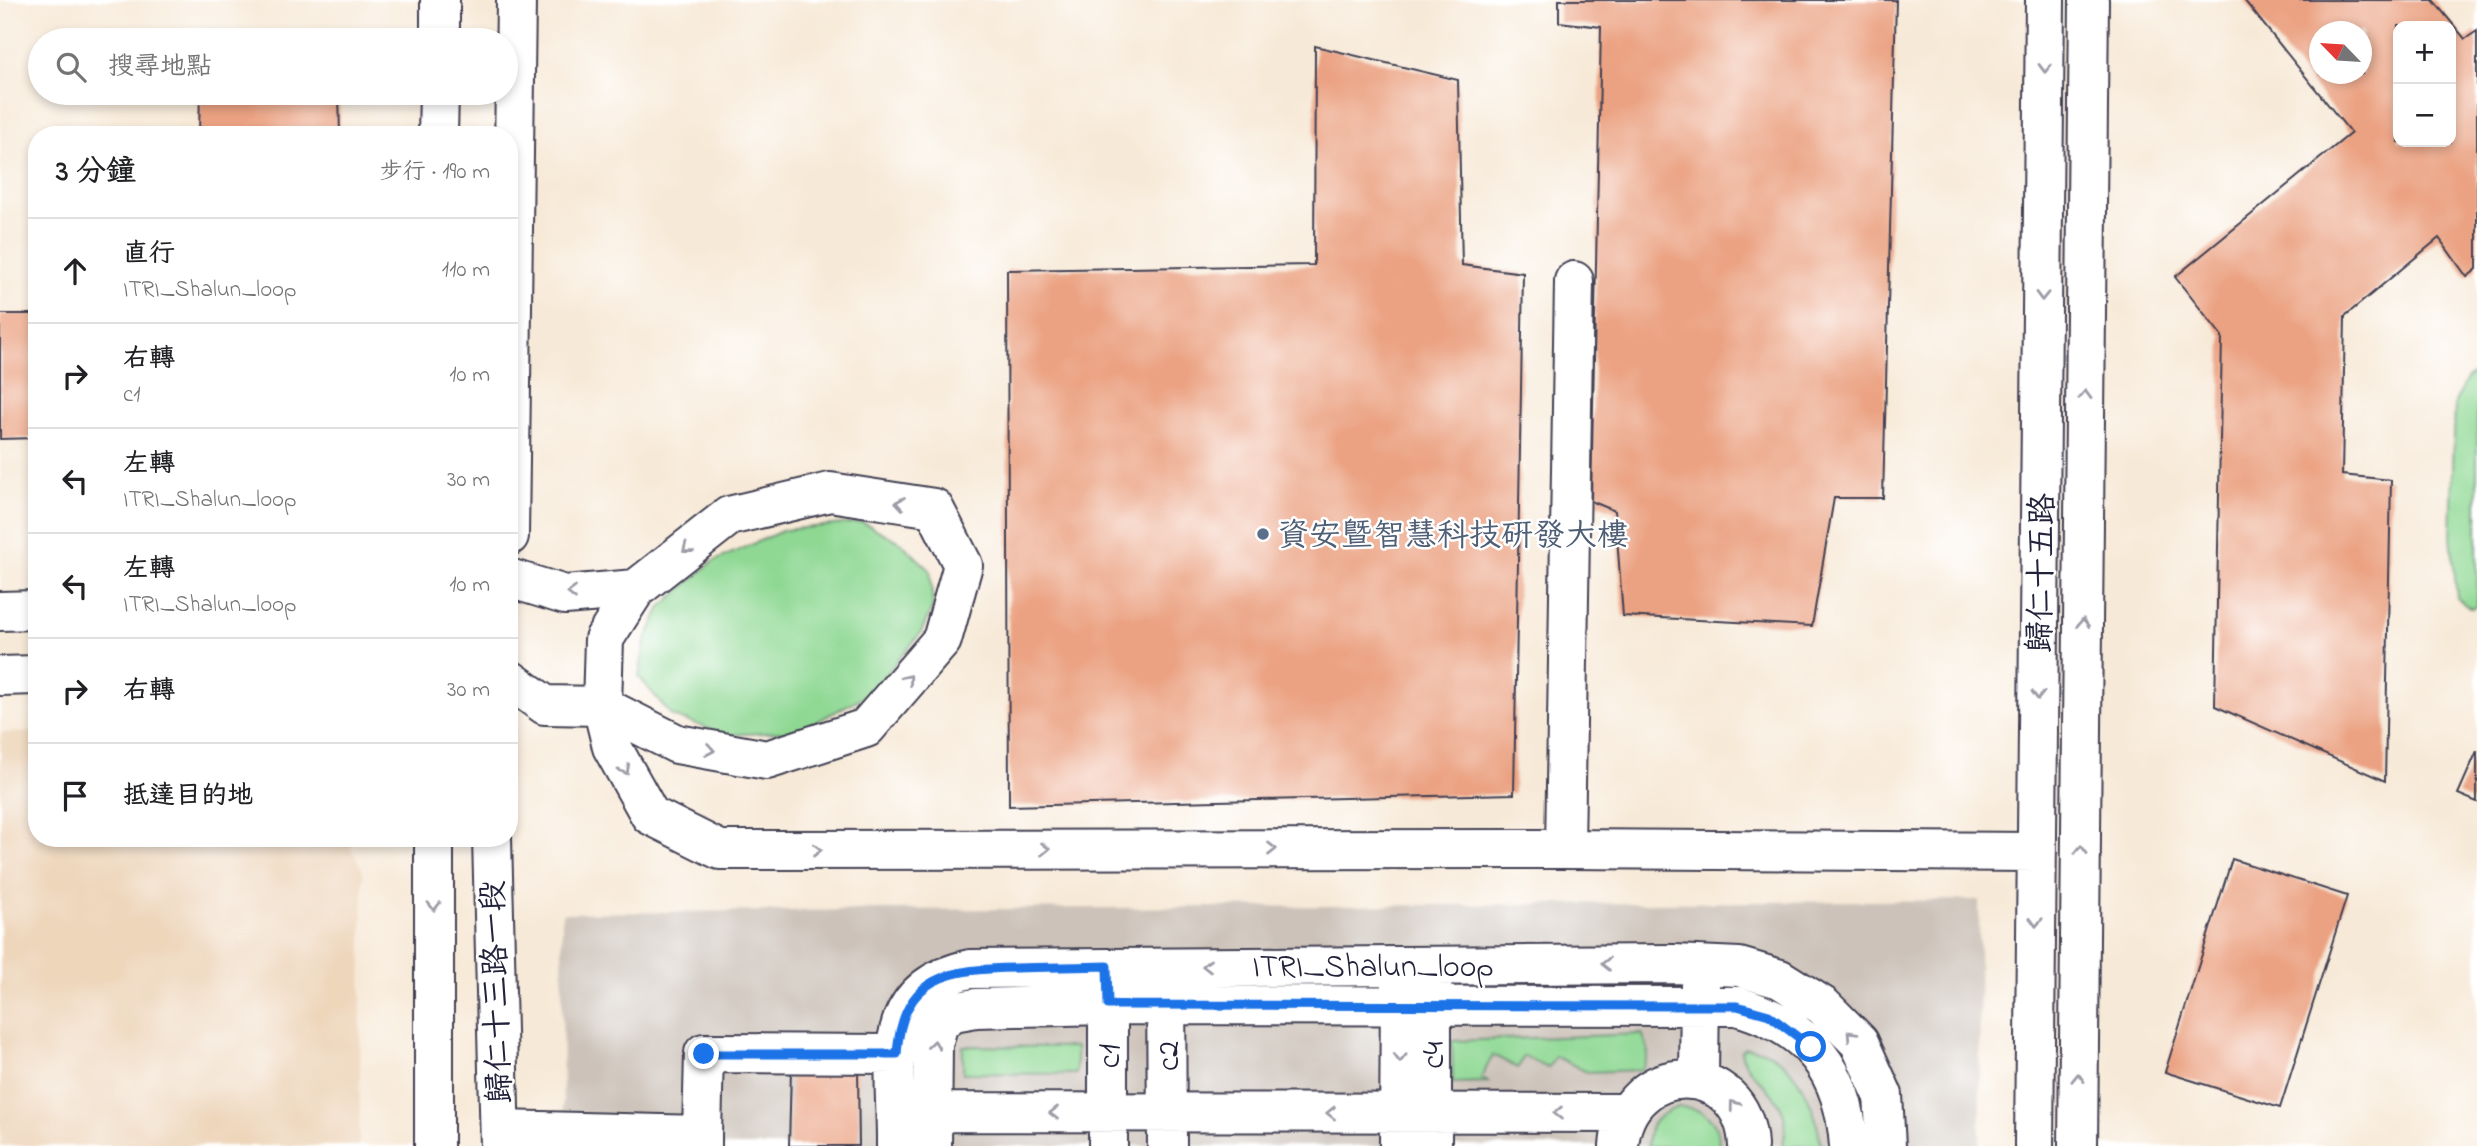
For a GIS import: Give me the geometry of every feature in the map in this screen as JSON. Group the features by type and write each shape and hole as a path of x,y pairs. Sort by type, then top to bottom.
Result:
{"street":[{"path":"440,0 440,28"},
{"path":"516,0 516,28"},
{"name":"歸仁十五路","path":"2034,1146 2045,0"},
{"name":"歸仁十五路","path":"2078,1146 2089,0"},
{"path":"438,126 439,105"},
{"path":"514,126 515,105"},
{"path":"1565,849 1574,281"},
{"path":"518,686 545,705 602,706 677,744 767,760 866,729 942,640 963,565 934,508 830,492 729,516 636,589 604,639 602,706 612,747 650,815 720,850 1565,849 2037,852"},
{"path":"518,581 565,595 636,589"},
{"path":"0,611 28,610"},
{"path":"0,676 28,675"},
{"name":"歸仁十三路一段","path":"434,847 434,1146"},
{"name":"歸仁十三路一段","path":"492,847 500,1138"},
{"path":"1686,1081 1687,964"},
{"name":"ITRI_Shalun_loop","path":"914,1129 897,1054 898,1028 906,1007 934,979 970,969 1687,964 1738,967 1780,979 1823,1006 1859,1042 1883,1095 1886,1146"},
{"name":"c4","path":"1415,1130 1416,965"},
{"name":"c1","path":"1107,966 1108,1130"},
{"name":"c2","path":"1166,966 1167,1129"},
{"name":"ITRI_Shalun_loop","path":"914,1129 939,1023 953,1012 976,1008 1108,1005 1737,1006 1769,1015 1811,1047 1833,1078 1847,1111 1849,1146"},
{"path":"500,1138 702,1140 704,1054 897,1054"},
{"path":"914,1129 1623,1130 1638,1098 1686,1081 1711,1085 1728,1097 1741,1112 1748,1146"}],"shaded area":[{"path":"28,732 28,847 351,847 363,871 359,1146 0,1146 0,733"},
{"path":"1979,900 1980,1146 563,1146 562,913"}],"green space":[{"path":"2477,371 2477,606 2472,609 2457,598 2451,536 2455,402 2468,377"},
{"path":"862,522 899,541 930,570 933,606 921,633 870,693 800,731 728,735 672,716 639,677 645,642 661,607 712,562 784,530"},
{"path":"1642,1034 1648,1052 1641,1070 1587,1072 1555,1056 1548,1068 1524,1056 1518,1068 1493,1055 1481,1078 1488,1082 1453,1083 1452,1041"},
{"path":"963,1046 1076,1047 1076,1074 963,1073"},
{"path":"1745,1048 1762,1051 1777,1058 1800,1082 1814,1114 1821,1146 1783,1146 1783,1112 1778,1102 1743,1060 1741,1051"},
{"path":"1679,1107 1696,1110 1708,1117 1717,1129 1719,1146 1648,1146 1649,1132 1656,1120"}],"building":[{"path":"1559,0 1896,0 1883,498 1834,498 1812,626 1623,616 1615,511 1591,501 1601,27 1559,22"},
{"path":"2244,0 2433,0 2450,21 2393,21 2393,147 2456,147 2456,28 2465,39 2477,31 2477,269 2467,277 2439,238 2345,316 2342,475 2391,480 2385,781 2215,706 2222,336 2175,277 2351,133 2312,84 2372,84 2372,21 2309,21 2309,81"},
{"name":"資安暨智慧科技研發大樓","path":"1315,46 1458,80 1462,265 1523,273 1514,794 1009,806 1007,270 1314,265"},
{"path":"200,105 339,105 340,126 199,126"},
{"path":"0,314 28,314 28,438 0,439"},
{"path":"2477,751 2477,802 2458,794"},
{"path":"2232,859 2347,896 2280,1108 2165,1072"},
{"path":"858,1069 859,1146 789,1146 791,1070"}],"place":[{"name":"資安暨智慧科技研發大樓","path":"1263,534"}],"route":[{"path":"704,1054 897,1054 898,1028 906,1007 934,979 970,969 1107,966 1108,1005 1737,1006 1769,1015 1811,1047"}]}
